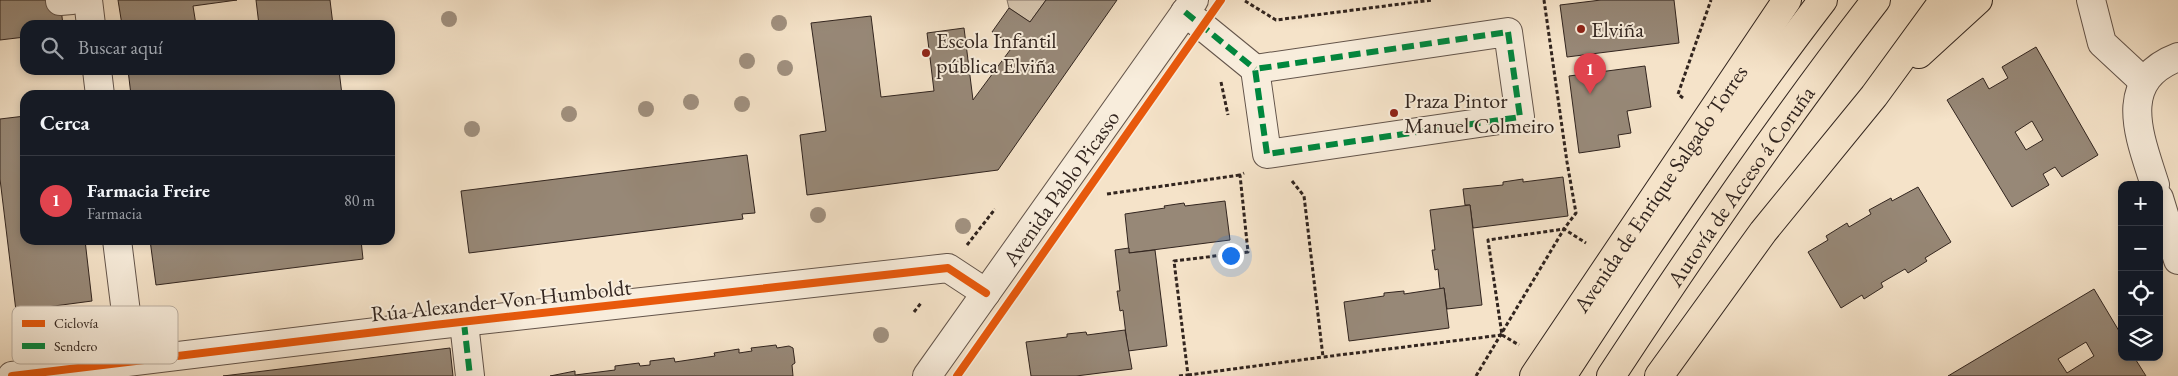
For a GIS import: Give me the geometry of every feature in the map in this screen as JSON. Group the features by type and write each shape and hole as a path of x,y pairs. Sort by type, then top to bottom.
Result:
{"main road":[{"name":"Autovía de Acceso á Coruña","path":"1562,376 1634,265 1764,77 1823,0"},
{"name":"Autovía de Acceso á Coruña","path":"1611,376 1670,286 1816,78 1876,0"},
{"path":"1659,376 1763,232 1874,96 1944,0"},
{"path":"1874,96 1978,0"},
{"name":"Avenida de Enrique Salgado Torres","path":"1534,376 1783,4"}],"street":[{"path":"88,0 90,20"},
{"path":"2090,0 2102,42 2144,82"},
{"path":"1190,6 1255,69 1268,154 1520,117 1508,32 1255,69"},
{"name":"Avenida Pablo Picasso","path":"928,376 1190,6"},
{"path":"2154,181 2136,123 2138,100 2144,82 2161,63 2178,57"},
{"path":"98,75 99,90"},
{"path":"2163,211 2178,260"},
{"path":"118,245 125,306"},
{"name":"Rúa Alexander Von Humboldt","path":"178,355 948,268 986,293"},
{"path":"464,322 470,376"},
{"name":"Rúa Alexander Von Humboldt","path":"12,376 69,372 111,364"}],"path":[{"path":"1245,1 1276,20 1432,0"},
{"path":"1476,376 1564,229 1576,213 1544,0"},
{"path":"1685,100 1678,94 1710,0"},
{"path":"1219,75 1229,121"},
{"path":"1107,194 1240,176 1268,154 1304,196 1323,357"},
{"path":"1188,375 1174,262 1248,252 1238,166"},
{"path":"1502,335 1488,240 1564,229 1592,248"},
{"path":"1179,376 1502,335"}],"shaded area":[{"path":"1007,0 1046,0 1030,22 1009,8"}],"building":[{"path":"0,0 60,0 62,20 20,20 20,38 0,40"},
{"path":"118,0 237,0 193,6 195,20 121,20"},
{"path":"256,0 330,0 332,20 258,20"},
{"name":"Escola Infantil pública Elviña","path":"1046,0 1117,0 998,170 807,195 800,135 826,131 811,23 871,16 881,97 934,91 927,33 964,28 973,100 1013,46 992,32 1009,8 1030,22"},
{"path":"1601,0 1674,0 1679,43 1567,57 1560,5"},
{"path":"2036,47 2098,155 2062,177 2055,167 2043,174 2049,185 2012,207 1947,100 1983,78 1989,89 2008,78 2002,67","holes":["2032,121 2043,140 2026,150 2015,132"]},
{"path":"1645,66 1651,107 1627,111 1631,133 1618,135 1620,147 1579,153 1569,76"},
{"path":"129,75 340,75 341,90 130,90"},
{"path":"20,117 20,245 86,245 92,301 54,306 15,306 0,179 0,119"},
{"path":"747,155 755,213 742,214 743,219 469,253 461,191"},
{"path":"1563,177 1568,216 1473,228 1470,205 1465,205 1463,189 1503,185 1503,182 1523,179 1523,182"},
{"path":"1918,187 1951,242 1925,258 1927,261 1908,273 1905,269 1881,283 1883,287 1864,299 1862,295 1841,308 1808,252 1828,240 1826,236 1847,223 1849,227 1871,214 1869,210 1891,198 1892,201"},
{"path":"1225,201 1230,240 1129,253 1125,214 1184,203 1185,206"},
{"path":"1470,205 1482,305 1447,309 1444,288 1440,289 1438,269 1435,270 1432,250 1435,250 1430,210"},
{"path":"151,245 362,245 363,259 156,285"},
{"path":"1129,248 1129,253 1155,250 1167,346 1128,351 1123,310 1120,311 1117,291 1120,291 1115,250"},
{"path":"1444,288 1449,328 1349,341 1344,302 1384,296 1384,293 1404,291 1404,294"},
{"path":"2094,289 2118,329 2118,361 2137,361 2146,376 1948,376","holes":["2086,342 2094,356 2067,373 2058,359"]},
{"path":"1125,330 1132,369 1076,376 1031,376 1026,342 1067,337 1067,334 1086,332 1087,335"},
{"path":"776,345 777,348 789,346 793,348 795,363 792,365 793,376 550,376 575,371 575,375 615,370 615,366 639,363 640,366 650,365 650,361 674,358 675,362 715,356 714,353 739,349 739,353 752,351 751,348"},
{"path":"450,348 453,376 223,376 313,365"}],"marked path":[{"path":"1185,12 1255,69"},
{"path":"1508,32 1520,117 1267,154 1255,69 1508,32"},
{"path":"464,323 470,376"}],"cycle path":[{"path":"957,376 1221,0"},
{"path":"178,356 434,325 948,268 986,293"},
{"path":"12,376 111,364"}],"place":[{"name":"Elviña","path":"1581,29"},
{"name":"Escola Infantil pública Elviña","path":"926,53"},
{"name":"Farmacia Freire","path":"1590,94"},
{"name":"Praza Pintor Manuel Colmeiro","path":"1394,113"}]}
